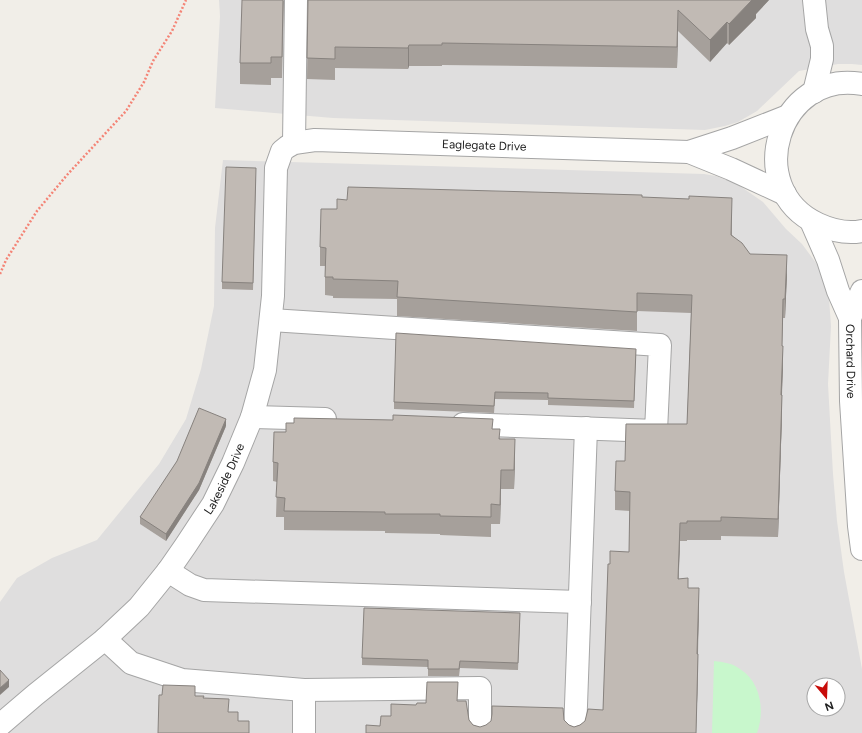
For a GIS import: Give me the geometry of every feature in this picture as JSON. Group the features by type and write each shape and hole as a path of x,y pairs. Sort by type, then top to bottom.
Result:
{"street":[{"name":"Lakeside Drive","path":"0,725 105,639 139,607 168,571 213,504 233,463 252,417 265,370 271,320 273,296 276,168 288,147 296,0"},
{"path":"814,0 816,29 822,46 822,59 814,92"},
{"path":"862,84 853,82 833,84 814,92 799,102 788,116 780,130 776,146 778,179 785,194 801,214 811,221 826,228 843,231 862,231"},
{"name":"Eaglegate Drive","path":"288,147 315,140 689,152 732,138 788,116"},
{"name":"Eaglegate Drive","path":"689,152 731,169 785,194"},
{"name":"Orchard Drive","path":"811,221 828,260 838,291 850,318 851,401 859,483 862,549"},
{"name":"Orchard Drive","path":"850,318 862,291"},
{"path":"271,320 660,345 656,431 443,424"},
{"path":"252,417 348,420"},
{"path":"575,733 586,428"},
{"path":"168,571 190,585 204,590 580,602"},
{"path":"105,639 130,663 182,680 304,690 480,688 480,733"},
{"path":"304,690 304,733"}],"path":[{"path":"0,274 6,260 37,211 67,175 126,111 144,82 153,61 172,31 186,0"}],"shaded area":[{"path":"219,0 862,0 862,65 838,64 799,71 757,111 738,122 705,130 333,118 215,108 220,16"},
{"path":"223,160 704,174 716,176 737,184 763,202 786,229 802,244 819,267 829,298 831,326 828,384 833,474 837,521 844,572 862,669 862,733 0,733 0,602 17,578 52,558 97,540 159,464 186,419 201,369 214,306 215,228"}],"green space":[{"path":"714,661 734,665 753,681 757,689 761,707 761,716 757,733 712,733"}],"building":[{"path":"242,0 283,0 282,57 271,57 271,63 240,63"},
{"path":"308,0 752,0 729,24 727,22 710,40 678,10 677,47 442,43 442,45 409,45 408,48 335,47 335,59 307,58"},
{"path":"226,167 256,168 253,283 222,282"},
{"path":"348,187 642,195 642,197 689,199 689,196 732,198 731,235 742,243 750,254 787,255 785,299 783,299 778,519 721,517 721,521 687,521 687,523 680,523 678,579 688,578 688,588 699,588 696,733 366,733 366,725 380,726 381,716 391,716 391,704 416,705 417,703 426,703 427,682 458,682 457,701 466,701 469,720 473,725 480,727 491,721 492,706 563,708 564,720 569,725 574,727 585,721 588,709 603,710 608,564 610,564 610,551 629,552 630,492 615,491 616,461 625,461 626,424 687,424 692,295 637,293 637,312 397,297 398,281 333,279 333,277 325,277 326,248 320,247 321,209 337,209 337,199 347,200"},
{"path":"396,333 636,349 634,401 548,398 548,393 495,392 494,406 394,402"},
{"path":"199,408 226,419 199,483 166,534 140,517 177,461"},
{"path":"393,415 493,419 492,429 500,429 499,439 515,439 514,470 501,470 500,505 491,504 491,517 440,516 440,514 385,514 385,512 284,511 285,498 276,497 278,463 273,462 274,432 286,432 286,423 294,423 294,418 393,420"},
{"path":"364,608 520,613 518,663 460,661 459,669 428,669 428,660 362,658"},
{"path":"0,670 9,680 0,688"},
{"path":"163,685 195,686 195,696 204,696 203,698 229,699 228,712 238,712 238,721 249,721 249,733 158,733 159,695 162,695"}]}
